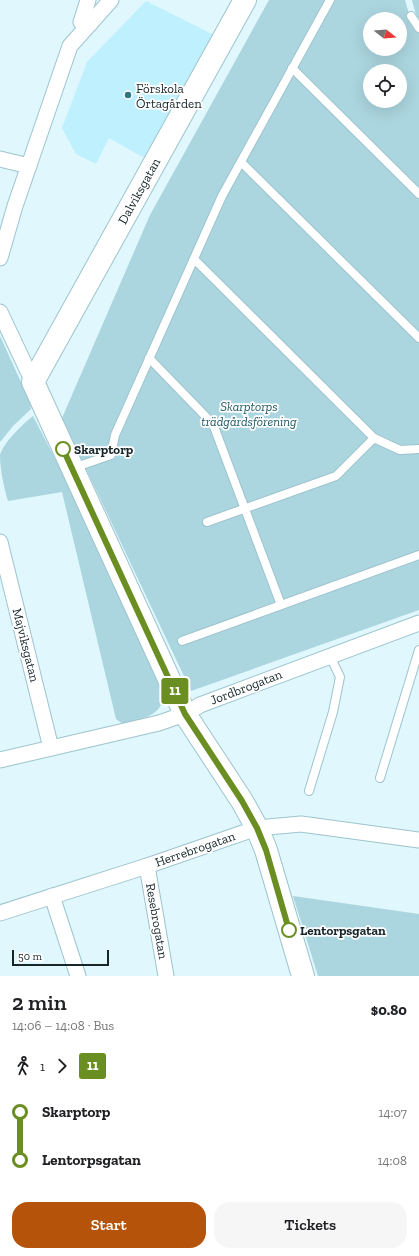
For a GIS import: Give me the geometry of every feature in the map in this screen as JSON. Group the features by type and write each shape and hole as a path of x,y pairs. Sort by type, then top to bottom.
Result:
{"street":[{"path":"88,0 81,22 90,24"},
{"path":"0,258 29,166 70,46 111,0"},
{"name":"Dalviksgatan","path":"33,382 244,0"},
{"path":"0,159 29,166"},
{"path":"0,312 185,714 242,801 257,828 266,850 303,976"},
{"name":"Majviksgatan","path":"0,542 51,748"},
{"name":"Jordbrogatan","path":"0,760 159,722 185,714 200,705 330,656 418,626"},
{"name":"Herrebrogatan","path":"0,913 148,866 257,828 301,824 419,840"},
{"name":"Resebrogatan","path":"148,866 166,976"},
{"path":"52,896 78,976"}],"lane":[{"path":"72,468 111,455 115,435 222,196 330,0"},
{"path":"411,16 419,28"},
{"path":"292,68 419,194"},
{"path":"241,162 419,338"},
{"path":"194,259 374,438 400,450 419,448"},
{"path":"149,358 213,424 281,605"},
{"path":"207,522 336,476 374,438"},
{"path":"182,641 419,555"},
{"path":"380,778 419,650"},
{"path":"309,791 333,712 340,677 330,656"}],"shaded area":[{"name":"Förskola Örtagården","path":"146,1 214,35 146,159 109,138 96,164 76,154 62,128 87,62"}],"green space":[{"name":"Skarptorps trädgårdsförening","path":"269,0 405,0 410,17 419,29 419,610 191,691 62,418 150,215"},
{"path":"412,0 419,0 419,21 416,15"},
{"path":"0,336 30,402 31,409 13,426 0,442"},
{"path":"33,416 65,478 161,686 161,704 153,714 147,717 123,724 116,719 62,492 8,501 2,478 0,455 9,439"},
{"path":"293,896 419,914 419,976 318,976"}],"bus line":[{"name":"11","path":"63,449 185,714 242,801 257,828 266,850 289,930"}],"place":[{"name":"Förskola Örtagården","path":"128,95"},
{"name":"Skarptorp","path":"63,449"},
{"name":"Lentorpsgatan","path":"289,930"}]}
